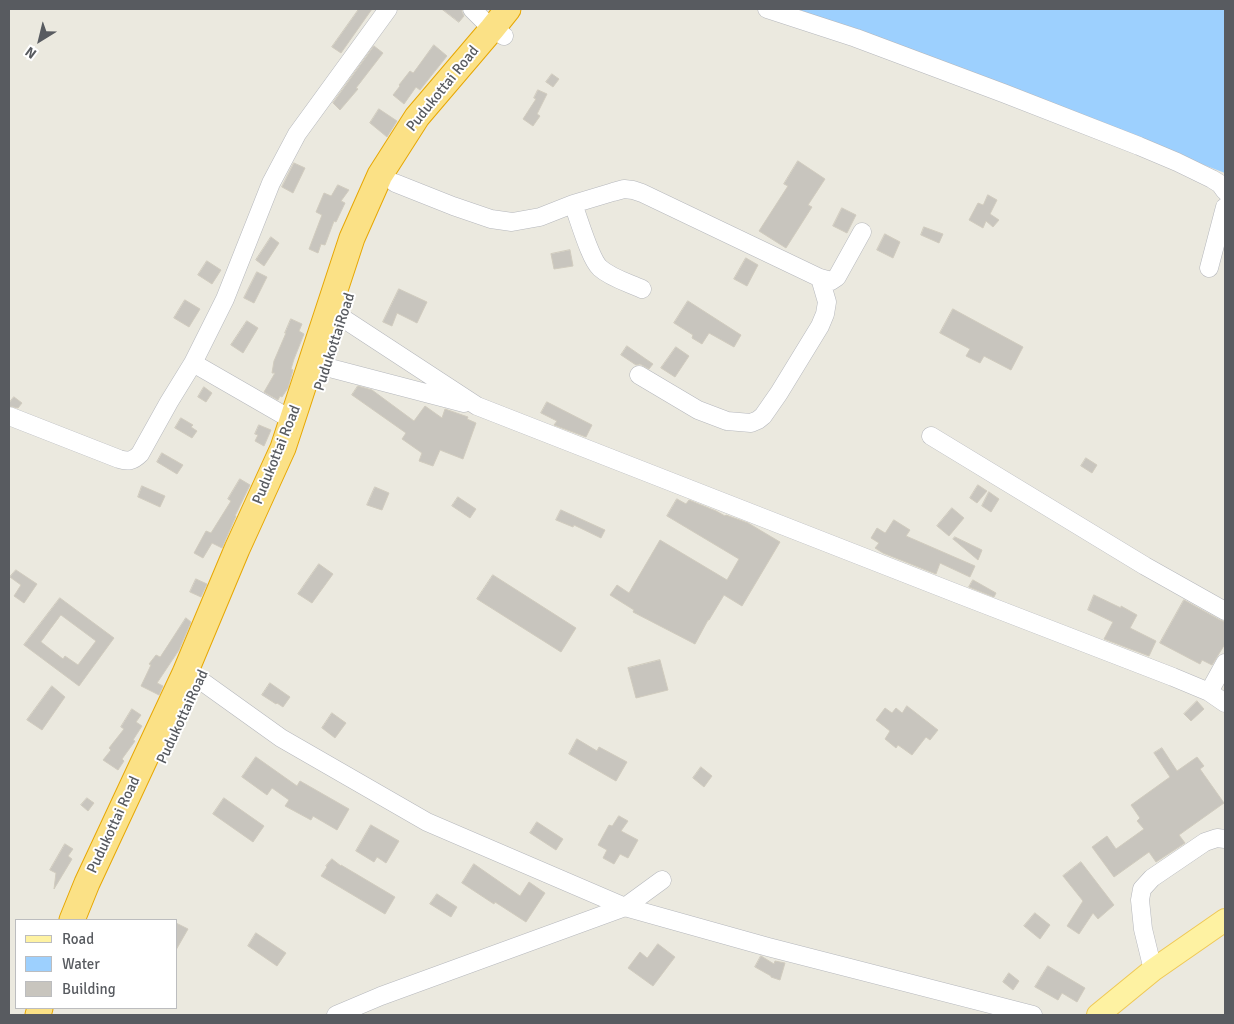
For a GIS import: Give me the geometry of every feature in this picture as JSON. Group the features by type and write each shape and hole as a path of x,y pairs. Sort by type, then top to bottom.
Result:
{"highway":[{"name":"Pudukottai Road","path":"72,919 87,883 192,677 237,549 283,448 352,238 380,175 417,117 498,32 508,9"},
{"name":"PudukottaiRoad","path":"90,919 192,677 253,556 298,454 341,317 368,244 395,183 431,127 498,32 526,9"}],"main road":[{"path":"1098,1015 1153,970 1225,920"}],"street":[{"path":"9,416 119,459 134,460 140,454 193,363 224,299 271,183 297,134 388,9"},
{"path":"472,9 498,32"},
{"path":"767,9 856,38 1139,146 1212,179 1220,184 1225,191"},
{"path":"395,183 490,219 512,222 540,217 612,192 633,190 820,278 831,281 837,276 862,232"},
{"path":"573,204 593,259 600,268 642,289"},
{"path":"1209,268 1225,207"},
{"path":"639,375 698,410 727,421 752,423 758,420 779,394 820,326 827,302 820,278"},
{"path":"341,317 477,406"},
{"path":"193,363 292,420"},
{"path":"326,367 477,406 1173,676 1209,692 1225,703"},
{"path":"931,436 1144,566 1225,612"},
{"path":"1209,692 1225,663"},
{"path":"192,677 281,738 427,822 626,906 768,947 1033,1015"},
{"path":"1153,970 1142,928 1140,900 1142,890 1152,878 1205,842 1217,838 1225,839"},
{"path":"336,1015 381,996 626,906 662,880"},
{"path":"374,1015 381,996"}],"water":[{"path":"797,9 1225,9 1225,173"}],"building":[{"path":"359,9 372,9 341,53 332,47"},
{"path":"442,9 462,9 464,16 459,22"},
{"path":"434,45 447,56 420,90 416,87 404,104 393,95 410,71 413,73"},
{"path":"374,46 383,53 356,88 358,89 340,110 333,103"},
{"path":"552,74 559,79 553,87 546,82"},
{"path":"538,90 547,94 537,114 540,116 533,126 523,119 536,99 534,98"},
{"path":"379,109 397,121 387,137 370,123"},
{"path":"798,161 825,179 808,205 812,207 786,248 759,231 788,186 784,184"},
{"path":"294,163 305,168 293,193 282,187"},
{"path":"338,185 349,190 341,201 345,203 336,222 334,221 325,245 321,244 318,253 309,249 322,215 316,212 324,193 331,196"},
{"path":"988,195 997,200 990,214 999,220 993,227 986,221 983,228 969,220 978,203 983,205"},
{"path":"842,208 856,215 847,233 833,226"},
{"path":"924,227 943,234 939,243 921,235"},
{"path":"885,234 900,242 893,258 877,250"},
{"path":"271,237 279,243 264,266 256,260"},
{"path":"570,250 573,266 554,269 551,254"},
{"path":"746,258 758,265 747,286 734,279"},
{"path":"207,261 221,270 212,284 198,275"},
{"path":"257,272 267,277 254,303 244,298"},
{"path":"399,289 427,302 417,323 397,313 392,326 383,322"},
{"path":"185,300 200,309 189,327 174,318"},
{"path":"688,301 741,335 734,347 709,333 702,344 692,338 693,335 674,323"},
{"path":"953,309 1023,347 1011,370 984,356 980,363 966,356 970,349 940,333"},
{"path":"291,319 302,324 299,331 304,334 291,369 293,370 288,388 278,400 264,392 275,373 272,373 274,361"},
{"path":"247,321 258,328 243,353 231,345"},
{"path":"627,346 653,364 649,369 640,364 636,365 621,355"},
{"path":"676,347 689,356 675,377 661,368"},
{"path":"358,386 372,390 414,421 425,406 442,418 445,409 468,417 467,419 476,423 463,459 440,450 433,466 419,461 422,453 402,439 406,433 352,395"},
{"path":"204,387 212,393 206,402 198,397"},
{"path":"14,397 22,403 18,408 9,406"},
{"path":"547,402 592,425 586,437 554,425 557,421 541,413"},
{"path":"181,418 193,425 191,427 197,431 192,438 175,428"},
{"path":"259,425 271,430 264,446 255,441 258,435 255,434"},
{"path":"162,453 183,465 177,474 157,462"},
{"path":"1086,458 1097,465 1092,473 1081,466"},
{"path":"240,479 250,485 222,548 212,543 203,558 194,553 206,531 211,533 231,501 228,499"},
{"path":"978,485 987,491 977,503 970,498"},
{"path":"142,486 165,496 160,507 138,497"},
{"path":"375,487 389,493 382,510 367,505"},
{"path":"989,492 999,499 991,512 982,506"},
{"path":"458,497 476,509 470,518 452,506"},
{"path":"677,499 686,504 689,500 725,516 748,523 780,542 742,606 724,595 695,644 633,612 634,610 610,595 617,585 629,593 660,540 727,580 739,559 667,516"},
{"path":"952,508 964,518 949,536 937,526"},
{"path":"561,510 605,530 601,538 574,525 573,527 556,520"},
{"path":"894,520 910,530 906,536 975,566 970,577 940,563 936,574 875,548 879,543 871,538 877,528 885,533"},
{"path":"955,537 982,550 978,560 953,539"},
{"path":"319,564 333,574 312,603 298,594"},
{"path":"16,570 37,584 24,603 14,596 21,585 10,577"},
{"path":"493,575 576,628 561,652 477,599"},
{"path":"196,579 207,584 201,597 190,592"},
{"path":"973,580 996,593 994,597 969,587"},
{"path":"1094,595 1137,615 1130,628 1156,641 1149,656 1104,639 1113,622 1088,610"},
{"path":"60,598 114,638 79,686 24,645","holes":["61,615 96,641 78,665 65,656 63,659 41,642"]},
{"path":"1184,600 1225,622 1225,644 1212,665 1202,660 1200,664 1160,643"},
{"path":"186,618 191,622 179,650 157,683 163,686 159,695 141,686 151,665 149,664 156,655 160,657"},
{"path":"660,660 668,690 636,698 628,668"},
{"path":"270,683 290,697 283,707 262,695"},
{"path":"52,686 65,697 42,730 27,720"},
{"path":"1197,701 1204,709 1191,721 1184,714"},
{"path":"907,706 938,730 930,740 926,737 912,755 898,745 896,748 885,739 890,731 876,720 885,708 892,713 896,708 902,713"},
{"path":"132,709 141,715 136,722 142,726 133,740 135,741 122,759 124,761 118,770 103,760 111,750 109,748 124,729 121,727"},
{"path":"332,713 346,723 335,738 322,728"},
{"path":"577,739 597,751 599,747 627,762 616,781 569,754"},
{"path":"1162,748 1177,771 1197,757 1204,766 1200,769 1224,803 1179,835 1185,843 1156,862 1149,852 1114,877 1092,847 1107,836 1116,849 1144,829 1137,821 1140,818 1131,805 1170,777 1154,753"},
{"path":"256,757 297,786 300,781 349,809 337,830 313,816 311,820 285,806 289,800 272,788 267,795 242,777"},
{"path":"701,767 712,776 704,787 693,778"},
{"path":"87,798 94,803 88,811 81,805"},
{"path":"224,798 264,826 253,842 213,814"},
{"path":"619,816 628,821 621,831 638,840 628,858 620,854 614,864 603,858 607,850 598,845 609,825 612,826"},
{"path":"537,822 563,839 556,850 530,833"},
{"path":"371,825 399,841 386,863 377,857 374,862 356,851"},
{"path":"65,844 73,849 68,856 72,859 54,889 56,873 50,870"},
{"path":"332,859 395,897 385,914 321,876"},
{"path":"1081,862 1114,905 1098,919 1093,913 1079,934 1067,926 1083,901 1063,876"},
{"path":"474,864 520,896 529,882 545,893 526,922 462,883"},
{"path":"437,894 457,907 451,917 430,904"},
{"path":"1035,913 1050,925 1040,939 1024,926"},
{"path":"178,924 188,929 178,946"},
{"path":"256,933 286,953 277,966 248,946"},
{"path":"658,944 675,957 653,986 628,968 640,952 647,958"},
{"path":"761,956 774,964 775,961 785,963 780,980 755,967"},
{"path":"1048,966 1085,988 1077,1002 1062,993 1058,1000 1035,987"},
{"path":"1009,973 1019,981 1013,990 1003,982"}]}
